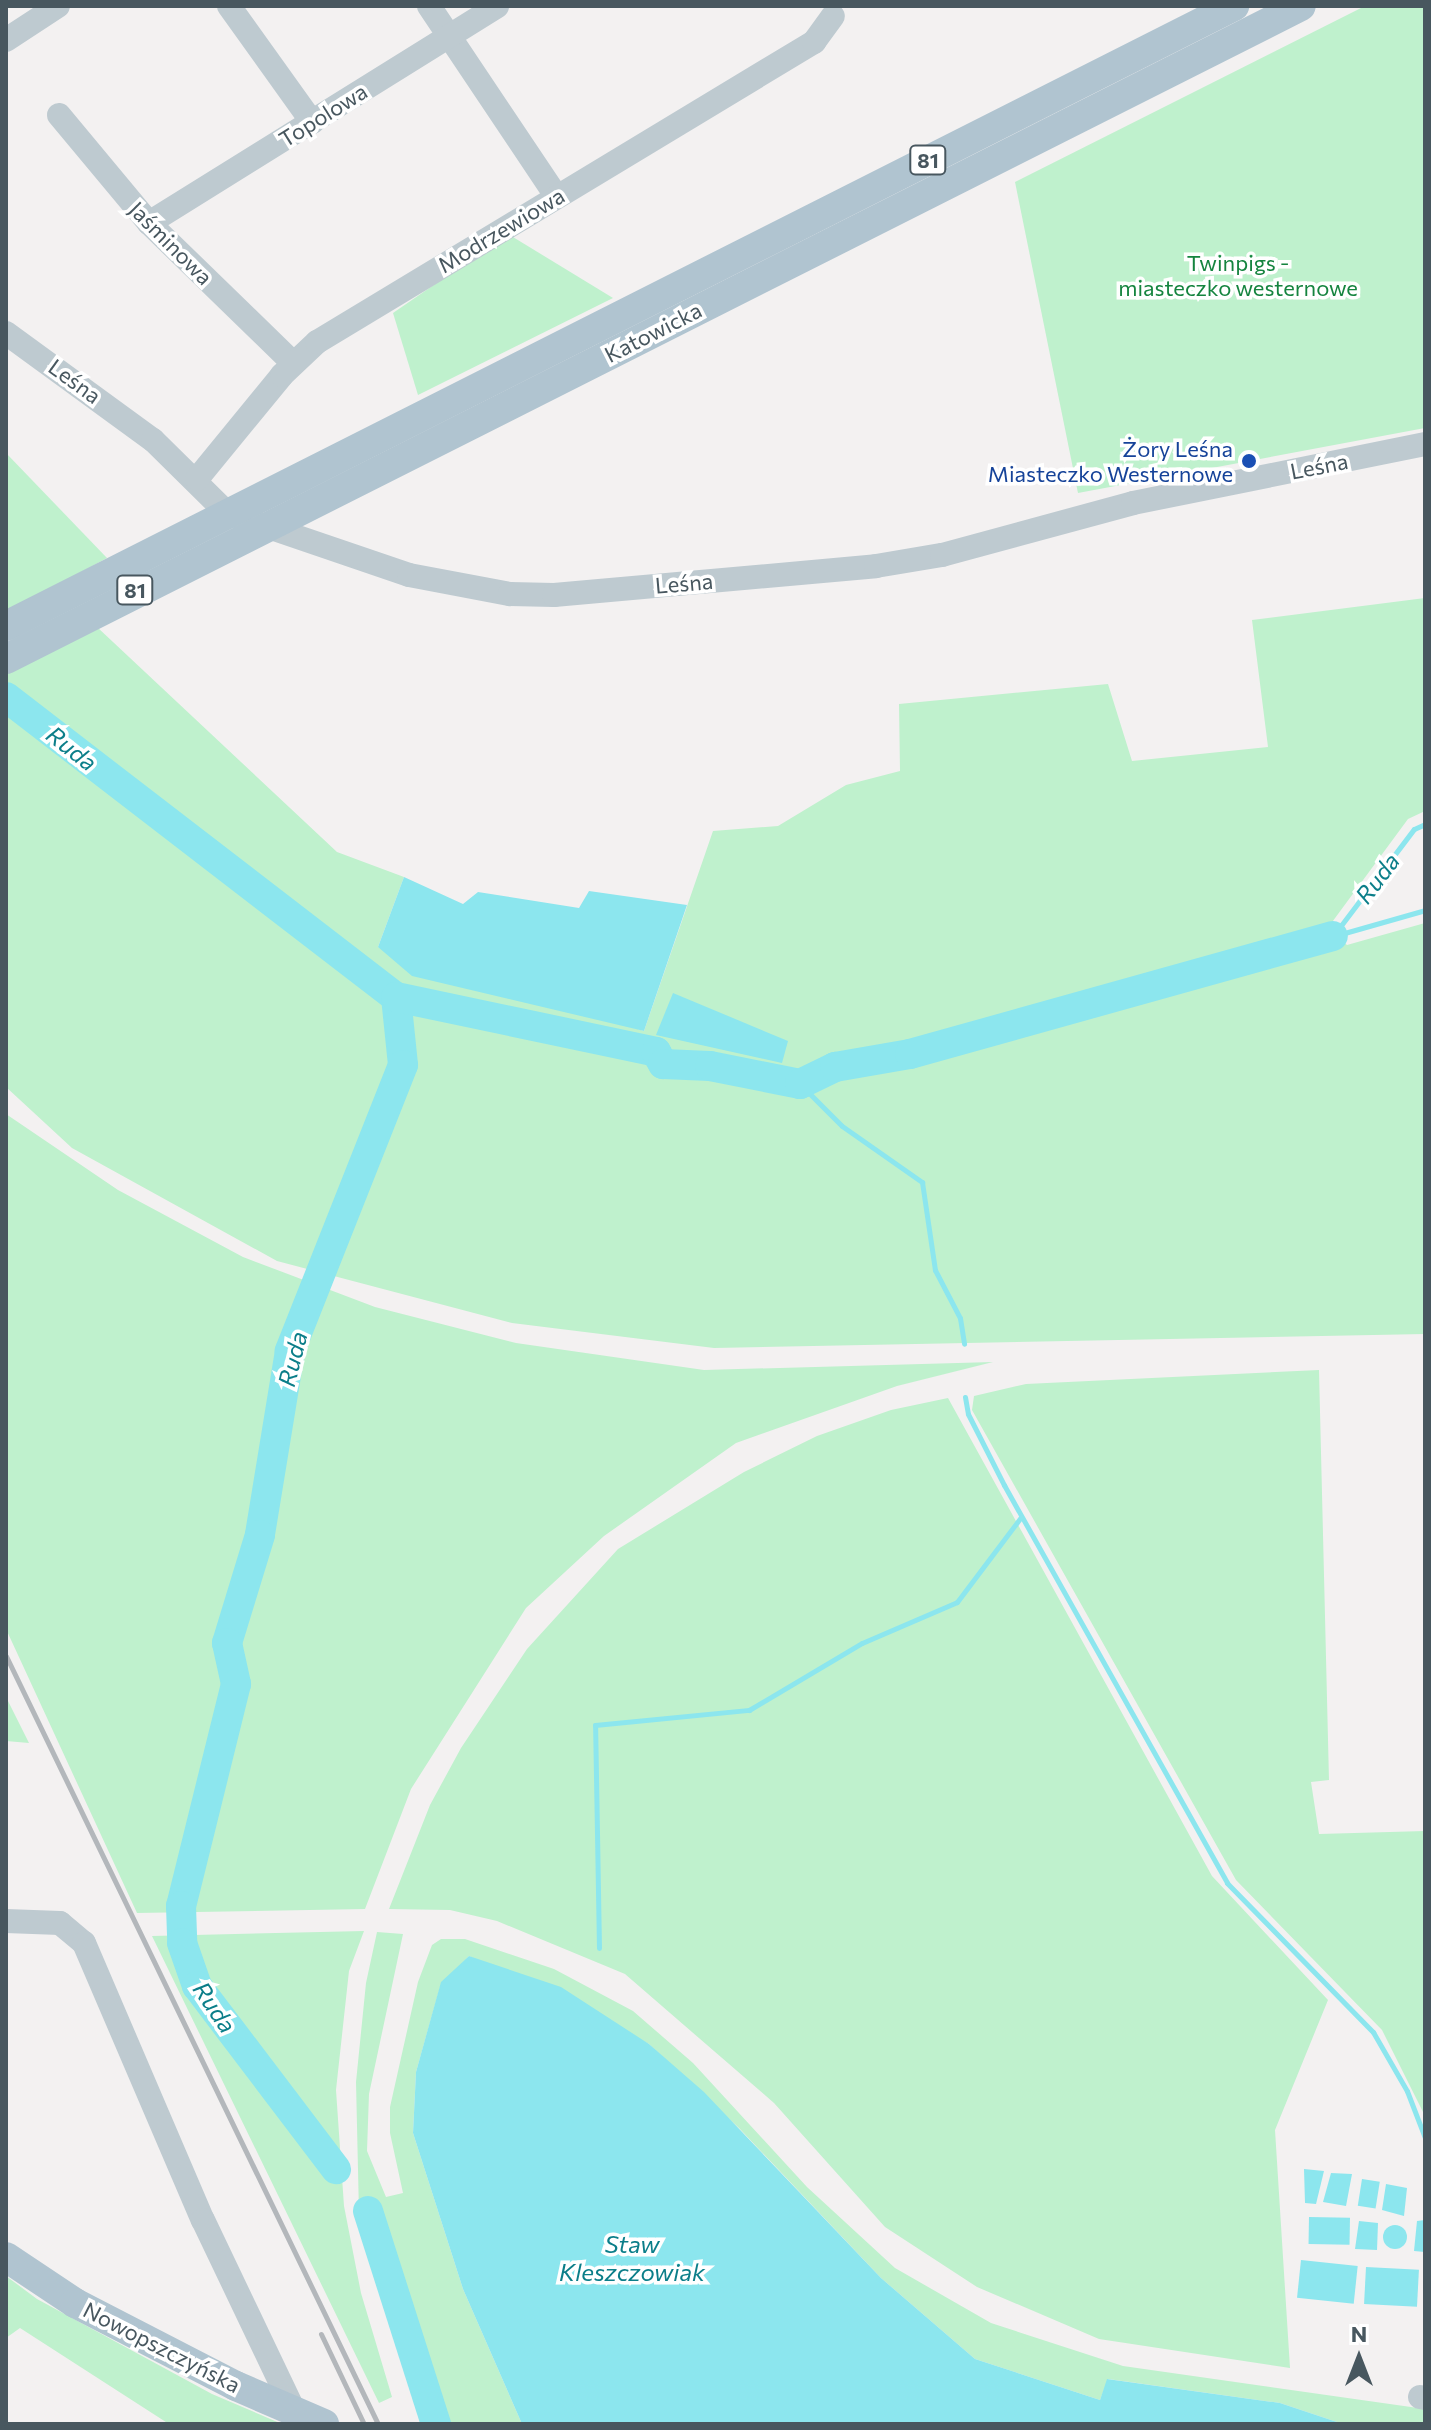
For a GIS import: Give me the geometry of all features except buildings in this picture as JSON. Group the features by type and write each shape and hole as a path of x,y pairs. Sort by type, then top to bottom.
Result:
{"main road":[{"name":"Katowicka","path":"6,626 227,513 463,399 1234,6"},
{"name":"Katowicka","path":"6,659 1301,6"},
{"name":"Nowopszczyńska","path":"6,2257 75,2303 236,2386 324,2424"}],"street":[{"path":"6,40 58,6"},
{"path":"229,6 312,122"},
{"path":"429,6 556,196"},
{"name":"Topolowa","path":"149,223 497,6"},
{"name":"Modrzewiowa","path":"197,479 293,363 317,342 814,42 833,16"},
{"name":"Jaśminowa","path":"59,115 88,156 149,223 293,363"},
{"name":"Leśna","path":"6,333 124,417 197,479 227,513 409,575 495,592 554,595 929,557 1133,503 1425,444"},
{"path":"6,1921 41,1921 72,1929 84,1943 203,2220 300,2424"}],"green space":[{"name":"Twinpigs - miasteczko westernowe","path":"1365,6 1425,6 1425,428 1078,493 1015,182"},
{"path":"508,234 613,298 418,395 393,313"},
{"path":"6,453 107,558 6,613"},
{"path":"1425,598 1425,811 1408,819 1327,929 1347,945 1425,923 1425,1334 714,1348 512,1323 277,1261 72,1148 6,1087 6,674 70,636 97,627 337,852 404,877 378,947 644,1031 713,831 778,826 846,785 900,771 899,704 1108,684 1132,761 1268,747 1252,620"},
{"path":"6,1114 118,1190 243,1257 375,1307 516,1343 704,1370 993,1362 897,1386 736,1443 604,1536 526,1608 411,1789 365,1909 137,1913 6,1629"},
{"path":"1319,1370 1329,1780 1311,1782 1319,1834 1425,1831 1425,2116 1382,2030 1236,1880 972,1410 974,1396 1026,1384"},
{"path":"948,1398 1212,1876 1328,2000 1275,2130 1290,2368 1099,2339 977,2287 885,2227 774,2103 625,1974 497,1921 450,1910 389,1909 430,1805 461,1748 527,1649 618,1549 744,1472 817,1436 891,1410"},
{"path":"6,1697 29,1743 6,1741"},
{"path":"364,1931 349,1971 336,2090 344,2206 361,2293 392,2397 379,2403 152,1936"},
{"path":"377,1932 403,1934 369,2094 367,2151 386,2197 403,2193 390,2133 390,2107 418,1982 432,1945 441,1939 465,1939 554,1969 633,2011 693,2063 807,2187 895,2268 991,2323 1123,2366 1425,2409 1425,2424 1343,2424 1280,2403 1108,2379 1100,2400 975,2359 881,2278 739,2128 649,2044 469,1956 440,1987 416,2072 413,2133 463,2289 522,2424 421,2424 359,2214 356,2082 366,1983"},
{"path":"6,2276 37,2299 212,2394 282,2424 169,2424 20,2328 6,2338"}],"water":[{"path":"404,877 463,904 478,892 579,908 589,891 687,905 644,1031 412,976 378,947"},
{"path":"673,993 788,1041 782,1063 656,1035"},
{"name":"Staw Kleszczowiak","path":"469,1956 561,1987 649,2044 704,2092 881,2278 975,2359 1100,2400 1107,2379 1280,2403 1343,2424 522,2424 463,2289 413,2133 416,2072 441,1982"},
{"path":"1304,2169 1324,2171 1316,2204 1305,2203"},
{"path":"1331,2173 1352,2174 1346,2206 1323,2202"},
{"path":"1362,2179 1380,2182 1376,2208 1358,2206"},
{"path":"1386,2184 1407,2188 1404,2216 1382,2210"},
{"path":"1309,2217 1350,2218 1350,2245 1309,2244"},
{"path":"1425,2220 1425,2252 1414,2251 1417,2221"},
{"path":"1359,2221 1378,2223 1377,2250 1355,2249"},
{"path":"1395,2225 1404,2228 1407,2237 1404,2246 1395,2249 1386,2246 1383,2237 1386,2228"},
{"path":"1301,2260 1358,2266 1354,2304 1297,2298"},
{"path":"1366,2267 1419,2270 1417,2307 1364,2304"}],"waterway":[{"name":"Ruda","path":"6,697 396,997 403,1065 290,1351 260,1535 227,1643 236,1684 181,1906 182,1943 197,1986 336,2169"},
{"name":"Ruda","path":"1333,936 1414,829 1425,824"},
{"path":"1334,936 1425,910"},
{"path":"396,997 656,1052 663,1064 710,1066 800,1084 835,1067 910,1054 1333,936"},
{"path":"800,1084 842,1126 922,1182 935,1270 960,1318 964,1344"},
{"path":"965,1397 968,1414 1004,1485 1227,1883 1373,2032 1407,2091 1425,2138"},
{"path":"599,1948 595,1725 749,1710 862,1643 957,1602 1021,1517"},
{"name":"Ruda","path":"368,2211 436,2424"}],"railway":[{"path":"6,1656 378,2424"},
{"path":"321,2334 364,2424"}],"place":[{"name":"Żory Leśna Miasteczko Westernowe","path":"1249,461"}]}
